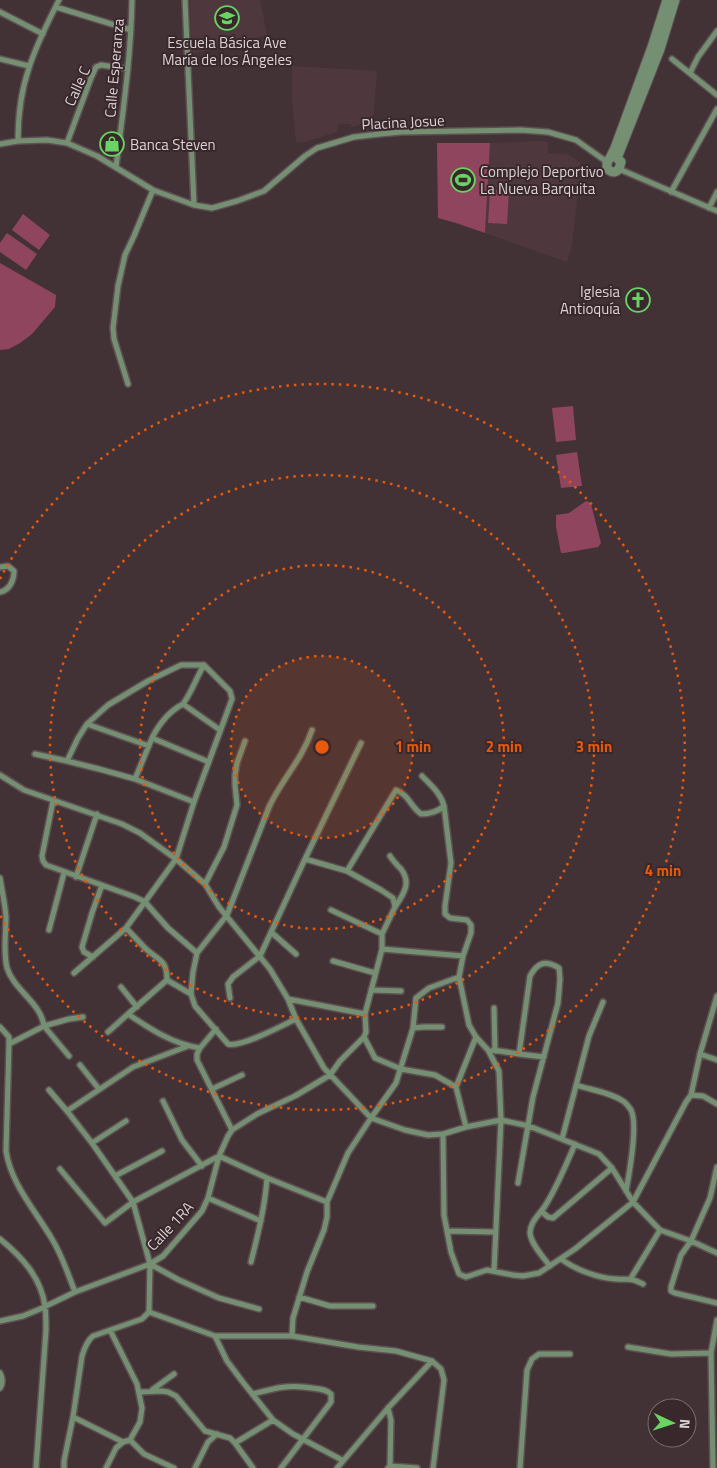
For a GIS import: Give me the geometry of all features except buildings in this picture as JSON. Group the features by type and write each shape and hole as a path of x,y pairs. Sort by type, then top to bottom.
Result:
{"street":[{"path":"18,141 18,121 29,66 59,0"},
{"name":"Calle Esperanza","path":"116,167 128,69 132,0"},
{"path":"185,0 194,205"},
{"path":"611,159 667,0"},
{"path":"675,0 660,49 607,168 610,171 615,172 619,169 630,173 717,211"},
{"path":"56,7 131,30"},
{"path":"0,12 43,34"},
{"path":"690,73 698,57 717,31"},
{"path":"672,58 717,95"},
{"path":"0,59 29,66"},
{"name":"Calle C","path":"67,143 90,78 96,67 101,65 128,69"},
{"path":"672,192 717,109"},
{"name":"Placina Josue","path":"0,144 47,140 67,143 97,156 153,190 194,205 212,208 264,191 317,148 354,137 411,132 521,130 548,132 576,140 611,159"},
{"path":"611,159 621,165 619,169"},
{"path":"128,384 114,339 113,328 118,286 124,255 153,190"},
{"path":"709,208 717,192"},
{"path":"0,568 8,566 14,571 14,578 8,587 0,592"},
{"path":"134,779 159,725 170,713 183,704 204,665"},
{"path":"67,761 87,724 108,705 148,681 181,666 204,665 232,695 176,859 126,928 74,973"},
{"path":"183,704 220,730"},
{"path":"87,724 149,746"},
{"path":"296,1019 260,1036 232,1045 228,1044 196,1006 191,994 191,981 197,954 227,915 269,807 276,792 301,756 312,730"},
{"path":"152,738 208,762"},
{"path":"205,884 224,847 237,805 235,775 245,741"},
{"path":"230,998 228,984 233,977 260,956 361,743"},
{"path":"35,754 134,779 194,802"},
{"path":"0,775 24,790 97,814 140,833 176,859 205,884 219,907 260,956 288,999 312,1049 330,1075 371,1118 405,1130 428,1135 443,1134 500,1120 529,1126 598,1154 612,1168 633,1202 660,1230 717,1252"},
{"path":"422,776 443,799 451,863 445,914 450,918 466,920 470,925 471,933 463,956 459,978 469,1025 476,1037 488,1050 499,1071 500,1120 494,1271"},
{"path":"347,872 396,790 403,793 409,799 414,809 421,814 430,814 444,806"},
{"path":"53,801 42,856 46,866 145,902 168,928 197,954"},
{"path":"76,877 97,814"},
{"path":"216,1029 196,1054 197,1060 232,1130 257,1114 295,1096 330,1075 364,1037 366,1032 365,1014 382,949 382,934 406,889 406,881 402,871 390,856"},
{"path":"305,859 347,872 393,898 395,907"},
{"path":"49,930 64,873"},
{"path":"0,878 6,916 5,953 8,968 14,982 37,1010 44,1026 69,1056"},
{"path":"93,957 84,952 82,947 102,885"},
{"path":"331,910 382,934"},
{"path":"108,1032 167,980 167,973 162,962 157,956 147,950 126,928"},
{"path":"271,932 296,954"},
{"path":"382,949 463,956"},
{"path":"333,961 375,973"},
{"path":"518,1183 533,1097 558,1003 559,968 552,964 542,963 535,967 530,976 519,1054"},
{"path":"292,1336 293,1318 299,1297 324,1230 327,1217 327,1202 348,1153 371,1118 395,1087 414,1028 415,1002 418,995 429,988 459,978"},
{"path":"167,980 191,994"},
{"path":"121,987 137,1007"},
{"path":"371,990 401,991"},
{"path":"443,1134 444,1215 451,1252 460,1274 466,1277 486,1270 513,1276 539,1273 575,1249 633,1202 691,1095 700,1054 717,996"},
{"path":"288,999 365,1014"},
{"path":"562,1139 588,1036 603,1002"},
{"path":"494,1008 495,1051"},
{"path":"128,1014 154,1031 188,1046 200,1048"},
{"path":"9,1044 44,1026 82,1017"},
{"path":"0,1027 9,1037 7,1159 16,1183 54,1240 75,1292"},
{"path":"414,1028 442,1027"},
{"path":"364,1037 374,1057 402,1069 435,1075 456,1087"},
{"path":"466,1127 456,1087 476,1037"},
{"path":"67,1111 133,1067 188,1046"},
{"path":"488,1050 544,1057"},
{"path":"700,1054 717,1060"},
{"path":"80,1065 99,1089"},
{"path":"212,1089 242,1075"},
{"path":"576,1085 613,1096 625,1102 632,1111 632,1150 626,1191"},
{"path":"49,1090 92,1142 132,1202 150,1264 149,1312 142,1319 91,1338 85,1348 82,1356 64,1468"},
{"path":"691,1095 703,1096 717,1104"},
{"path":"163,1101 182,1140 202,1166"},
{"path":"92,1142 126,1121"},
{"name":"Calle 1RA","path":"0,1321 23,1316 46,1307 75,1292 150,1264 163,1256 202,1211 208,1198 219,1156 232,1130"},
{"path":"550,1266 530,1236 531,1228 563,1172 574,1144"},
{"path":"116,1176 162,1151"},
{"path":"60,1169 104,1223 132,1202 219,1156 327,1202"},
{"path":"717,1167 710,1198 691,1241 681,1256 671,1287 671,1291 675,1293 717,1303"},
{"path":"541,1211 550,1218 555,1216 612,1168"},
{"path":"251,1262 266,1195 267,1178"},
{"path":"208,1198 261,1221"},
{"path":"631,1278 660,1230"},
{"path":"447,1231 495,1232"},
{"path":"0,1238 24,1262 34,1276 46,1307 36,1468"},
{"path":"561,1259 570,1265 596,1275 616,1279 631,1278 643,1284"},
{"path":"150,1264 179,1280 219,1298 259,1309"},
{"path":"299,1297 330,1306 373,1306"},
{"path":"149,1312 215,1336 292,1336 355,1347 387,1350 432,1361 441,1369 444,1380 433,1468"},
{"path":"713,1468 711,1352 717,1320"},
{"path":"106,1468 114,1450 123,1442 130,1440 142,1415 140,1392 137,1384 110,1330"},
{"path":"215,1336 227,1361 273,1420 302,1440 342,1460"},
{"path":"628,1347 670,1354 711,1352"},
{"path":"520,1468 527,1370 532,1359 539,1354 570,1354"},
{"path":"337,1468 388,1408 432,1361"},
{"path":"0,1373 2,1386 0,1388"},
{"path":"151,1391 174,1374"},
{"path":"253,1394 292,1386 328,1391 331,1394 331,1402 280,1468"},
{"path":"140,1392 168,1392 176,1396 205,1431 230,1438 254,1468"},
{"path":"388,1408 391,1420 389,1467 417,1468"},
{"path":"73,1417 123,1442"},
{"path":"235,1443 273,1420"},
{"path":"195,1468 208,1442 217,1434"},
{"path":"130,1440 144,1454 174,1468"}],"shaded area":[{"name":"Escuela Básica Ave María de los Ángeles","path":"190,0 260,0 267,35 192,54"},
{"path":"292,66 377,71 373,122 351,127 351,124 338,124 337,132 305,142 296,142 292,100"},
{"path":"548,142 548,153 567,154 581,163 572,246 567,262 485,233 490,143"},
{"name":"Complejo Deportivo La Nueva Barquita","path":"437,143 490,143 485,233 438,218"},
{"path":"490,190 509,191 507,224 488,223"},
{"path":"23,214 50,235 39,250 12,230"},
{"path":"7,233 37,254 26,270 0,252 0,243"},
{"path":"0,263 56,295 55,307 32,334 9,349 0,350"},
{"path":"573,406 576,440 556,442 552,408"},
{"path":"577,452 582,486 561,488 556,455"},
{"path":"586,501 591,504 601,543 598,547 561,553 556,527 556,515 569,513"}],"place":[{"name":"Escuela Básica Ave María de los Ángeles","path":"227,18"},
{"name":"Banca Steven","path":"112,144"},
{"name":"Complejo Deportivo La Nueva Barquita","path":"463,180"},
{"name":"Iglesia Antioquía","path":"638,300"}]}
